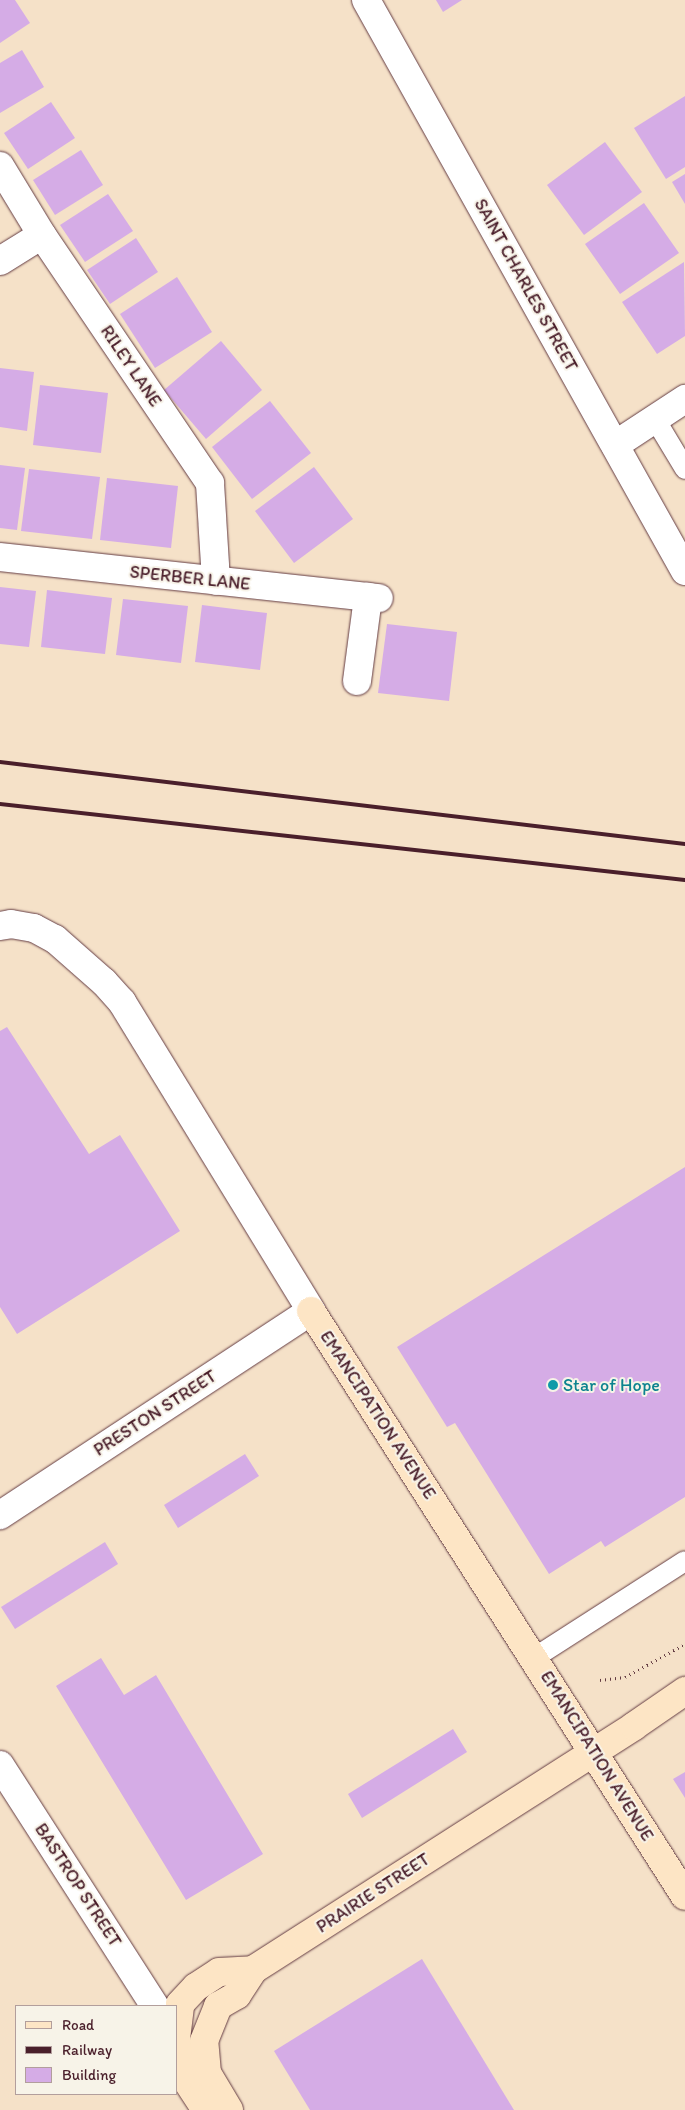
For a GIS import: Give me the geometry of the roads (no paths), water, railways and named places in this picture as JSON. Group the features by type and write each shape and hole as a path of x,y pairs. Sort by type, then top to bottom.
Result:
{"main road":[{"name":"EMANCIPATION AVENUE","path":"311,1311 685,1896"},
{"name":"PRAIRIE STREET","path":"178,2022 180,2004 196,1987 219,1972 253,1970 685,1691"},
{"path":"229,2110 207,2073 204,2041 218,2006 237,1994 253,1970"},
{"path":"178,2049 183,2075 206,2110"}],"street":[{"name":"SAINT CHARLES STREET","path":"366,0 685,571"},
{"name":"RILEY LANE","path":"0,166 42,235 210,483 216,581"},
{"path":"0,261 42,235"},
{"path":"615,445 685,399"},
{"name":"SPERBER LANE","path":"0,557 373,598 357,681"},
{"name":"EMANCIPATION AVENUE","path":"0,926 11,924 34,928 61,944 104,982 122,1002 311,1311"},
{"name":"PRESTON STREET","path":"0,1516 311,1311"},
{"name":"BASTROP STREET","path":"0,1764 154,2005"}],"lane":[{"path":"655,419 685,469"},
{"path":"534,1658 685,1561"}],"railway":[{"path":"0,762 685,844"},
{"path":"0,804 685,880"}],"place":[{"name":"Star of Hope","path":"553,1385"}]}
